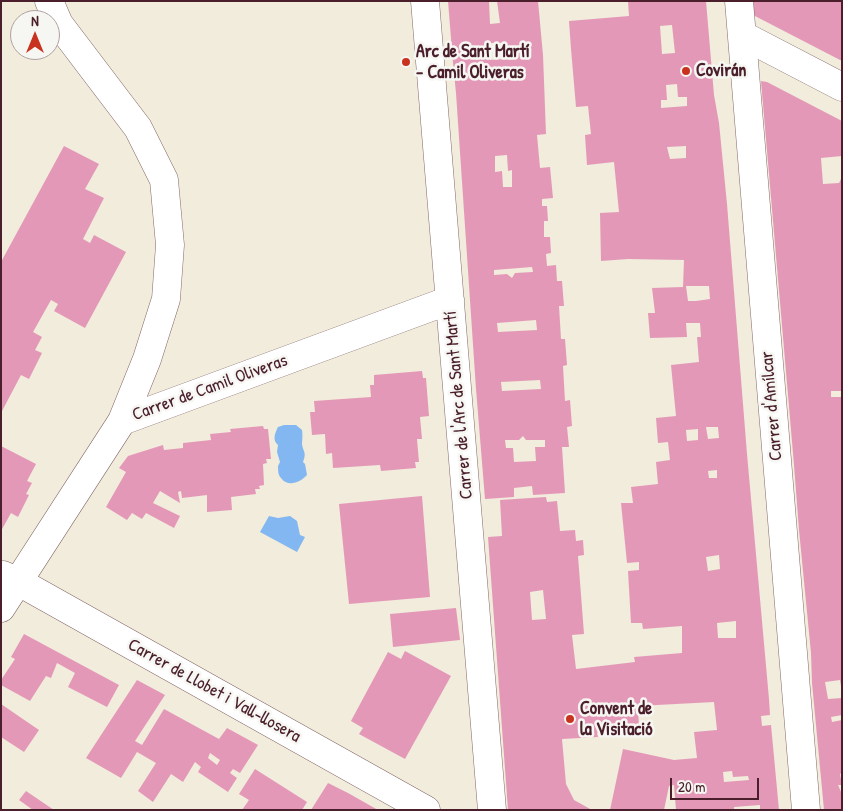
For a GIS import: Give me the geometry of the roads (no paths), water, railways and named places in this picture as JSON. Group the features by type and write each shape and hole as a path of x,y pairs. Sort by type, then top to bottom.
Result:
{"street":[{"path":"48,1 59,24 138,128 164,180 170,245 166,299 147,359 122,421"},
{"name":"Carrer de l'Arc de Sant Martí","path":"425,1 492,810"},
{"name":"Carrer d'Amílcar","path":"739,1 806,810"},
{"path":"742,35 842,87"},
{"name":"Carrer de Camil Oliveras","path":"1,608 10,578 122,421 450,300"},
{"name":"Carrer de Llobet i Vall-llosera","path":"10,578 426,810"}],"water":[{"path":"296,425 302,430 302,444 305,454 303,462 307,475 294,483 284,481 278,472 280,462 275,436 278,427"},
{"path":"269,516 278,518 290,516 297,521 300,535 305,537 297,552 260,532"}],"place":[{"name":"Arc de Sant Martí - Camil Oliveras","path":"406,62"},
{"name":"Covirán","path":"686,71"},
{"name":"Convent de la Visitació","path":"570,719"}]}
